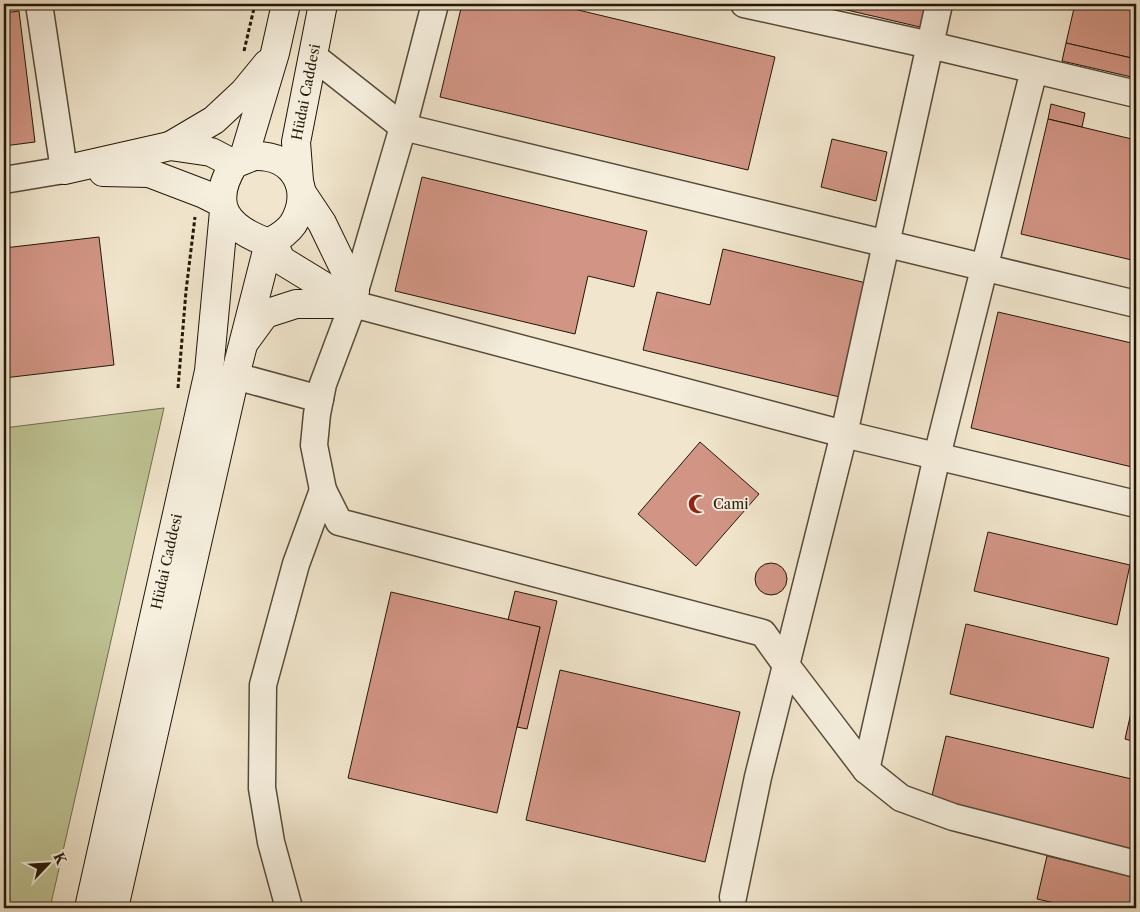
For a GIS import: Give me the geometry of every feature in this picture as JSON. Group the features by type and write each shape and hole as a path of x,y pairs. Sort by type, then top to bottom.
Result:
{"street":[{"path":"39,4 64,170"},
{"path":"215,202 238,162 275,53 286,4"},
{"name":"Hüdai Caddesi","path":"300,187 296,142 323,4"},
{"path":"435,4 403,127 354,298 323,384 320,399 314,445 324,490 340,522 763,632 786,666 866,770 900,798 953,817 1136,864"},
{"path":"744,4 930,44 1136,94"},
{"path":"733,897 758,777 844,434 939,4"},
{"path":"4,180 64,170 170,146 214,120 244,92 275,53"},
{"path":"313,56 403,127 1136,304"},
{"path":"866,770 937,456 1034,70"},
{"path":"170,146 211,152 238,162 254,156 265,156 276,158 285,163 294,171 300,187 322,223 354,298"},
{"path":"64,170 149,173 215,202 231,222 242,231 272,242 281,260 354,298 844,434 1136,504"},
{"path":"272,242 292,226 301,204 300,187"},
{"name":"Hüdai Caddesi","path":"88,908 209,371 215,202"},
{"name":"Hüdai Caddesi","path":"114,908 235,376 272,242"},
{"path":"243,344 265,314 296,304 354,298"},
{"path":"235,376 320,399"},
{"path":"289,908 271,842 262,788 263,685 296,564 324,490"}],"path":[{"path":"244,52 255,4"},
{"path":"178,390 193,228 215,202"}],"green space":[{"path":"164,408 50,908 4,908 4,428"}],"building":[{"path":"462,4 553,4 775,57 748,170 440,97"},
{"path":"821,4 902,4 937,12 933,30"},
{"path":"902,4 939,4 937,12"},
{"path":"1075,4 1136,4 1136,59 1066,43"},
{"path":"19,11 35,142 4,146 4,13"},
{"path":"1066,43 1136,59 1136,78 1062,61"},
{"path":"1051,104 1085,113 1082,127 1048,119"},
{"path":"1048,119 1136,140 1136,261 1021,234"},
{"path":"832,139 887,152 876,201 821,187"},
{"path":"422,177 647,231 634,287 588,276 575,334 395,291"},
{"path":"99,237 114,365 4,378 4,248"},
{"path":"723,249 875,285 848,399 643,350 657,292 710,305"},
{"path":"998,312 1136,344 1136,468 971,428"},
{"name":"Cami","path":"700,442 759,494 696,566 638,514"},
{"path":"988,532 1130,565 1117,625 974,591"},
{"path":"771,563 777,564 782,568 786,573 786,585 782,590 777,594 771,595 765,594 760,590 756,585 755,579 756,573 760,568 765,564"},
{"path":"515,591 557,601 527,729 517,727 540,627 508,620"},
{"path":"391,592 540,627 497,813 348,778"},
{"path":"966,624 1109,658 1093,728 950,694"},
{"path":"560,670 740,712 705,862 526,820"},
{"path":"1136,691 1136,742 1125,739"},
{"path":"946,736 1136,780 1136,852 930,804"},
{"path":"1047,856 1136,877 1136,908 1077,908 1037,899"}],"place":[{"name":"Cami","path":"698,504"}]}
